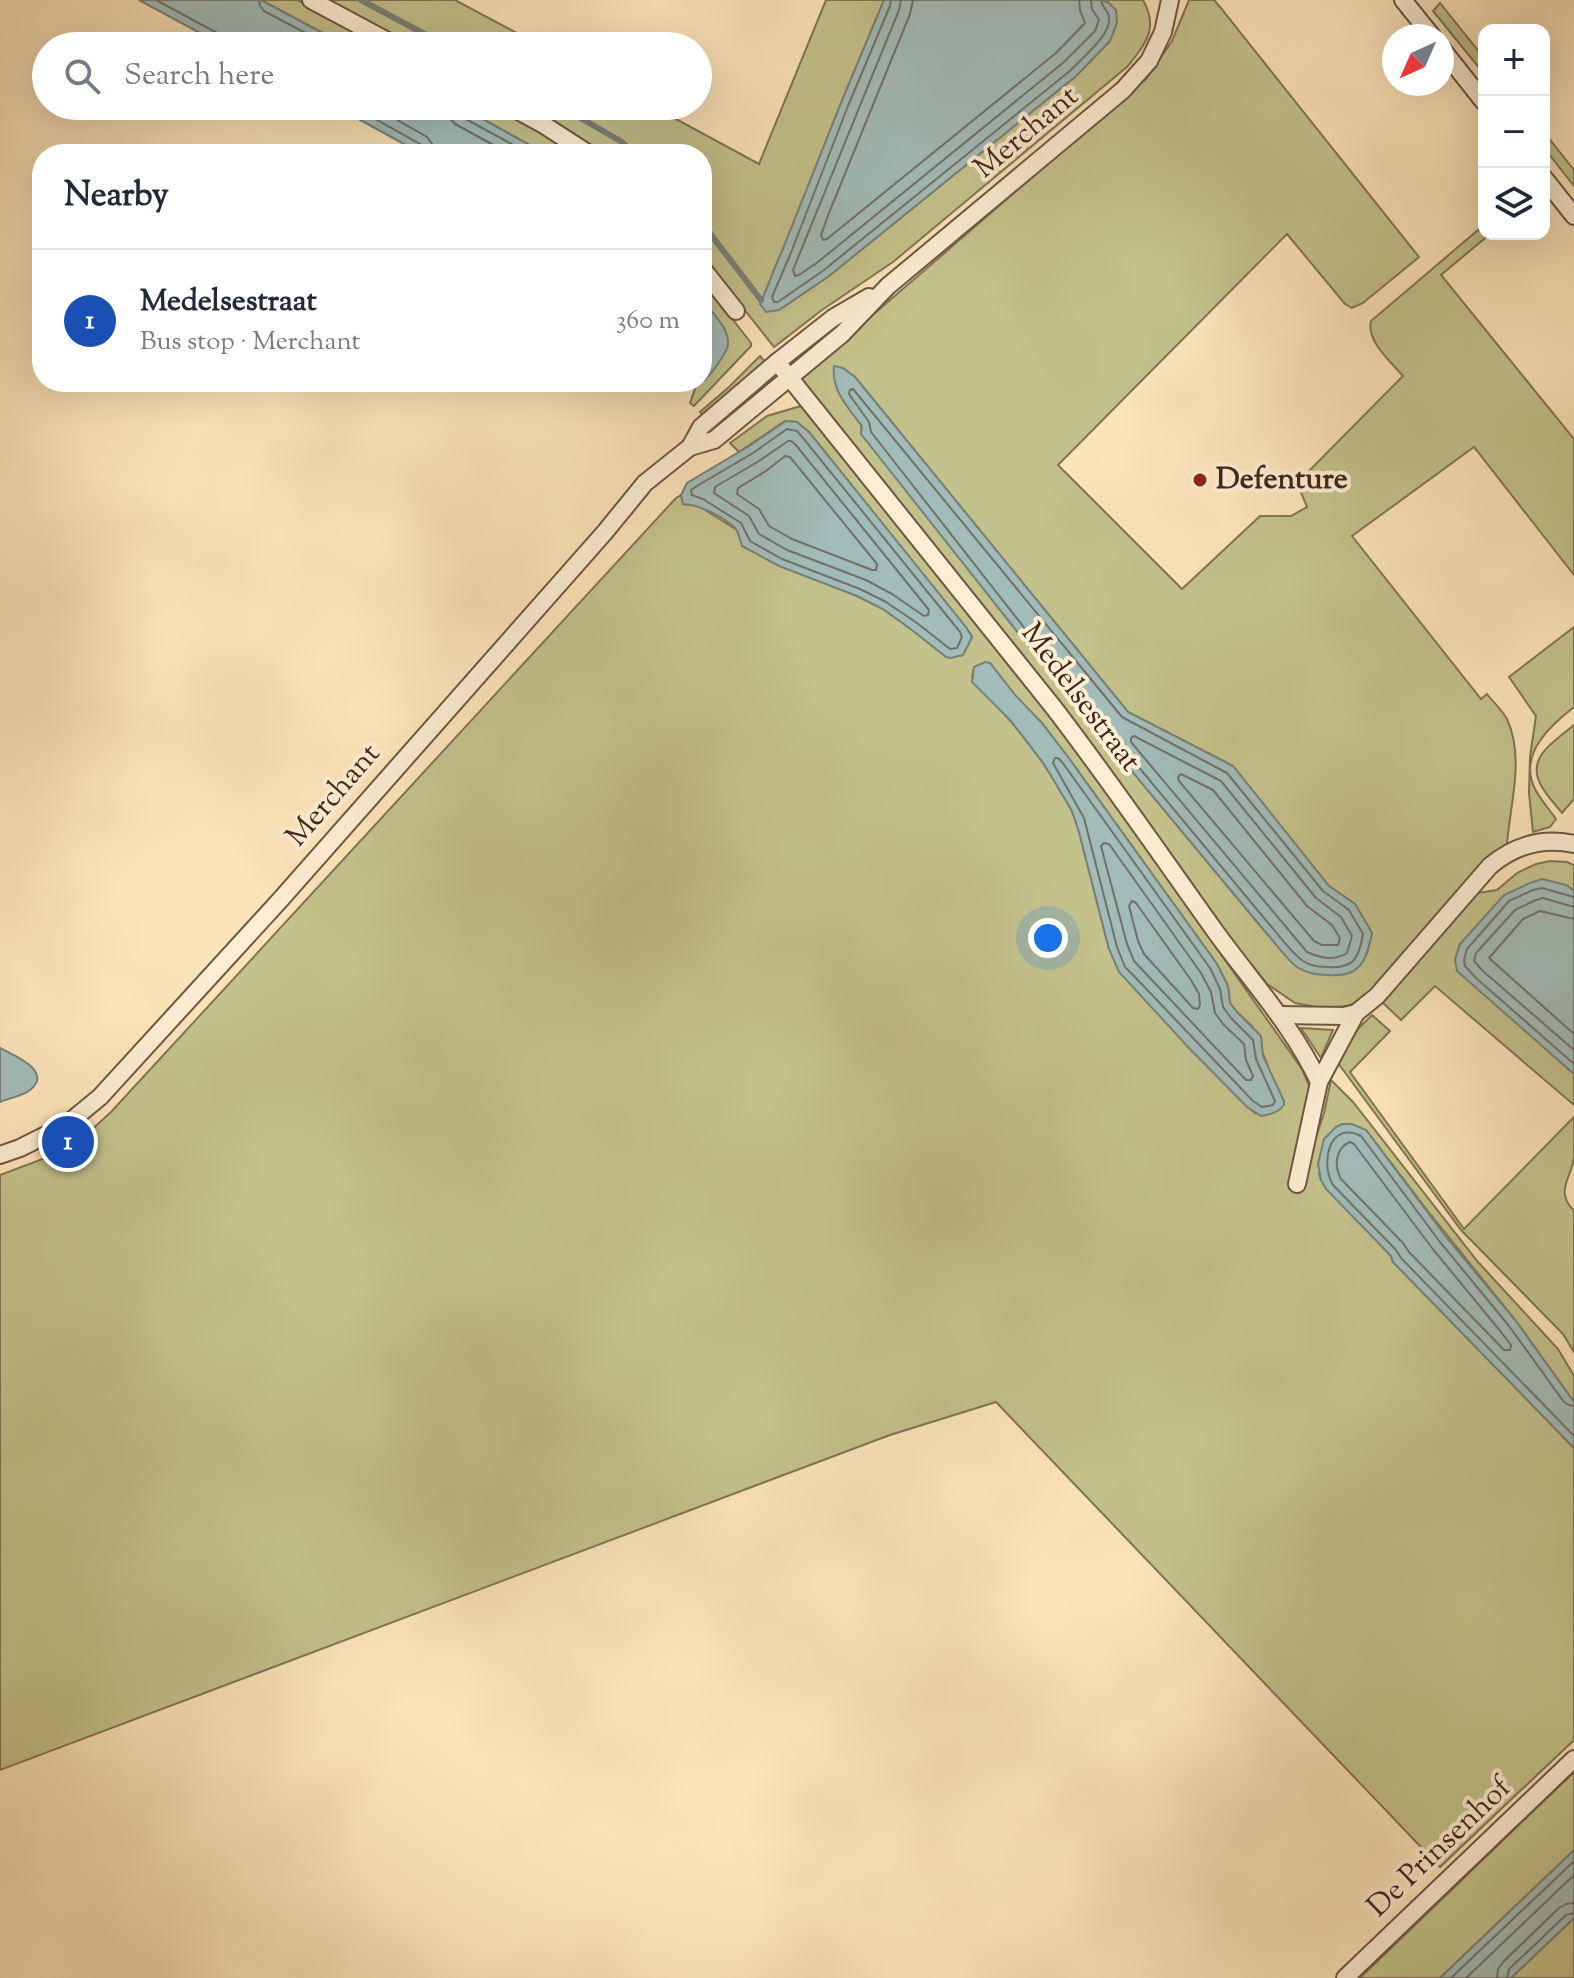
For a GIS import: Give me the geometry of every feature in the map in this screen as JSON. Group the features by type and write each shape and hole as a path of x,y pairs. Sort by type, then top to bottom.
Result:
{"street":[{"path":"311,0 371,32"},
{"name":"Merchant","path":"0,1155 66,1125 100,1097 281,899 645,483 690,447 714,440 842,334 888,286 1123,90 1149,61 1163,32 1170,0"},
{"path":"1403,0 1422,24"},
{"path":"1454,64 1479,96"},
{"path":"535,120 573,144"},
{"path":"1550,186 1574,216"},
{"path":"712,281 736,311"},
{"name":"Merchant","path":"690,447 701,427 777,362 833,318 888,286"},
{"name":"Medelsestraat","path":"777,362 1094,761 1217,934 1280,1015 1311,1063 1319,1082"},
{"path":"1297,1184 1319,1082 1356,1013 1377,996 1490,866 1516,848 1541,841 1574,844"},
{"path":"1280,1015 1344,1016 1356,1013"},
{"name":"De Prinsenhof","path":"1345,1978 1574,1759"}],"shaded area":[{"path":"261,0 298,0 357,32 321,32"},
{"path":"327,0 455,0 515,32 387,32"},
{"path":"826,0 884,0 760,304 779,310 829,276 1076,76 1110,41 1109,3 1102,0 1143,0 1148,10 1148,35 1128,66 893,262 774,347 712,269 712,144 586,144 547,120 678,120 759,164"},
{"path":"1189,0 1214,0 1419,257 1363,303 1352,308 1345,304 1287,234 1058,465 1182,589 1260,516 1291,516 1307,507 1300,490 1303,477 1403,376 1376,344 1370,329 1371,321 1478,230 1478,240 1483,240 1441,275 1574,439 1574,575 1474,447 1352,536 1481,699 1487,694 1505,716 1512,734 1516,765 1507,844 1492,855 1376,986 1358,1002 1348,1006 1322,1008 1295,1003 1267,984 1237,948 1093,748 801,380 1146,79 1172,41","holes":["855,377 1128,712 1233,766 1329,886 1355,904 1372,933 1367,954 1315,974 1297,967 1263,929 1038,658 862,434"]},
{"path":"1440,3 1478,50 1478,67 1454,37 1454,24 1444,24 1433,11"},
{"path":"484,120 520,120 562,144 528,144"},
{"path":"1550,140 1574,170 1574,186 1550,156"},
{"path":"712,293 751,346 712,387 712,364 725,330 712,313"},
{"path":"760,356 765,362 704,417 700,412"},
{"path":"694,392 707,392 694,406 690,403"},
{"path":"801,406 1081,756 1302,1069 1311,1090 1304,1185 1331,1080 1353,1102 1478,1262 1558,1349 1574,1376 1574,1402 1516,1321 1366,1130 1319,1173 1321,1180 1391,1256 1393,1262 1574,1448 1574,1740 1440,1867 996,1402 890,1435 0,1770 0,1175 72,1148 111,1112 681,495 683,504 699,506 737,530 743,546 883,609 949,658 963,655 972,637 970,633 809,432 797,422 785,421 739,452 730,443 767,416","holes":["990,663 1020,702 1041,722 1068,757 1217,964 1228,986 1230,1003 1252,1026 1268,1066 1255,1113 1189,1048 1109,949 1076,820 1055,781 1030,745 972,678 974,668"]},
{"path":"1574,627 1574,707 1547,731 1534,751 1531,763 1530,775 1534,787 1556,819 1550,827 1533,832 1529,793 1530,757 1536,716 1509,677"},
{"path":"1574,725 1574,799 1562,813 1542,787 1537,777 1537,767 1544,751"},
{"path":"1550,861 1574,865 1574,891 1566,885 1460,944 1455,960 1458,971 1574,1074 1574,1105 1435,986 1401,1020 1382,1002 1478,893 1497,890 1517,873"},
{"path":"1372,1015 1390,1031 1350,1072 1464,1229 1574,1117 1574,1157 1565,1197 1574,1211 1574,1352 1563,1334 1461,1230 1338,1063 1357,1030"},
{"path":"1301,1028 1333,1030 1321,1058"},
{"path":"1574,1772 1574,1850 1440,1978 1360,1978"},
{"path":"1574,1918 1574,1978 1511,1978"}],"water":[{"path":"139,0 261,0 321,32 198,32"},
{"path":"884,0 1102,0 1116,10 1117,23 1110,41 1076,76 829,276 779,310 766,312 760,304"},
{"path":"360,120 484,120 528,144 404,144"},
{"path":"712,312 728,339 726,352 712,371"},
{"path":"834,366 843,368 855,377 1128,712 1233,766 1329,886 1355,904 1372,933 1364,959 1355,970 1339,975 1312,973 1297,967 1284,955 1038,658 861,434 862,426 838,391"},
{"path":"786,421 797,422 809,432 966,627 972,637 963,655 946,657 883,609 779,566 742,546 736,530 724,520 703,509 683,504 681,495 687,483"},
{"path":"990,663 1068,757 1217,964 1228,986 1230,1003 1261,1036 1263,1056 1284,1101 1276,1112 1261,1116 1247,1107 1119,972 1109,949 1072,811 1044,764 1011,721 972,682 974,667"},
{"path":"1542,879 1566,885 1574,891 1574,1074 1457,971 1455,960 1460,944 1504,895"},
{"path":"0,1048 29,1064 37,1076 30,1090 0,1102"},
{"path":"1342,1124 1352,1124 1366,1130 1446,1237 1516,1321 1574,1402 1574,1448 1326,1189 1318,1164 1324,1139"},
{"path":"1574,1850 1574,1918 1511,1978 1440,1978"}],"waterway":[{"path":"361,0 421,32"},
{"path":"584,120 624,144"},
{"path":"712,236 761,300"}],"place":[{"name":"Defenture","path":"1200,480"},
{"name":"Medelsestraat","path":"68,1142"}]}
